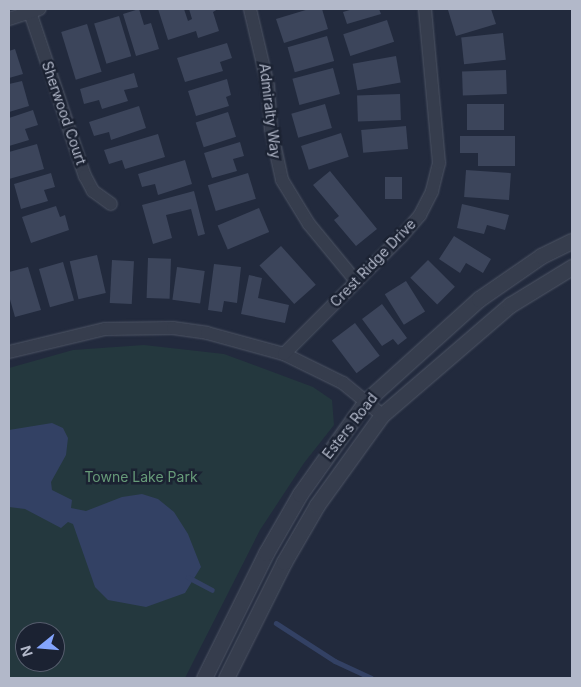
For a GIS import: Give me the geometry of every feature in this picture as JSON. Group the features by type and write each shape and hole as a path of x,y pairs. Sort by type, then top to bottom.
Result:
{"street":[{"name":"Admiralty Way","path":"250,9 268,86 271,129 282,180 325,246 356,280"},
{"name":"Crest Ridge Drive","path":"284,354 420,215 436,172 436,110 425,9"},
{"path":"9,19 35,10"},
{"name":"Sherwood Court","path":"35,10 85,176 93,190 111,204"},
{"name":"Esters Road","path":"204,678 270,544 300,494 366,402 479,299 541,256 572,240"},
{"name":"Esters Road","path":"226,678 284,562 316,505 382,415 510,305 572,267"},
{"path":"9,352 90,331 127,327 207,333 284,354 343,383 382,415"}],"green space":[{"name":"Towne Lake Park","path":"144,345 224,354 313,387 332,400 334,425 304,463 260,530 185,678 9,678 9,368 73,350"}],"water":[{"path":"52,423 63,428 68,438 66,455 51,482 52,490 72,500 71,508 86,511 122,497 142,494 158,499 174,512 188,534 201,567 185,593 146,607 108,600 95,587 73,524 68,522 61,528 25,509 9,507 9,430"}],"building":[{"path":"139,9 144,25 151,23 159,49 136,56 123,14"},
{"path":"158,9 184,9 188,21 192,19 189,9 218,9 213,12 219,31 198,38 196,31 168,40"},
{"path":"309,9 322,9 328,29 284,43 276,19"},
{"path":"353,9 379,9 381,14 347,24 343,12"},
{"path":"491,9 496,24 456,36 448,10"},
{"path":"119,16 131,56 106,64 94,24"},
{"path":"387,20 394,42 350,56 343,34"},
{"path":"87,24 102,72 76,80 61,32"},
{"path":"503,33 506,60 464,64 461,37"},
{"path":"327,36 334,61 295,72 288,47"},
{"path":"227,43 232,58 220,62 223,71 185,82 177,58"},
{"path":"15,49 23,74 9,78 9,51"},
{"path":"396,56 401,83 357,90 353,64"},
{"path":"333,68 340,94 299,105 292,79"},
{"path":"506,70 507,94 463,96 462,72"},
{"path":"134,73 138,87 124,90 128,101 102,109 99,100 84,104 80,89"},
{"path":"227,79 231,95 226,97 229,106 196,116 188,91"},
{"path":"22,81 29,106 9,112 9,84"},
{"path":"400,94 401,120 358,121 357,96"},
{"path":"325,104 332,128 298,138 291,114"},
{"path":"467,104 504,104 504,130 467,130"},
{"path":"139,106 146,128 111,140 109,132 94,136 89,122"},
{"path":"33,110 38,125 25,129 29,140 9,146 9,118"},
{"path":"228,112 236,137 204,147 196,123"},
{"path":"406,126 408,149 363,153 361,130"},
{"path":"341,133 349,157 309,170 301,146"},
{"path":"158,134 165,157 125,169 122,160 109,164 104,150"},
{"path":"460,136 515,136 515,166 478,166 478,153 460,153"},
{"path":"240,142 244,156 233,159 237,171 212,178 204,153"},
{"path":"37,144 44,169 9,179 9,152"},
{"path":"185,160 192,184 158,195 155,184 142,187 138,174"},
{"path":"466,170 511,173 509,200 464,197"},
{"path":"330,171 377,229 356,246 334,220 339,216 313,185"},
{"path":"51,173 55,187 44,190 48,201 21,209 14,184"},
{"path":"248,173 256,199 216,211 208,185"},
{"path":"385,177 402,177 402,199 385,199"},
{"path":"194,191 205,234 198,236 191,209 166,215 172,238 153,244 142,205"},
{"path":"462,204 509,215 505,230 487,225 484,234 457,228"},
{"path":"56,206 60,217 65,215 69,230 31,243 22,217"},
{"path":"259,208 269,232 228,250 218,226"},
{"path":"454,236 491,259 483,273 466,263 460,273 439,259"},
{"path":"281,246 316,285 294,304 259,265"},
{"path":"97,255 106,293 78,299 70,261"},
{"path":"148,258 171,259 170,299 147,298"},
{"path":"112,260 134,261 132,304 110,303"},
{"path":"428,260 455,287 437,305 410,278"},
{"path":"63,262 74,300 50,307 39,269"},
{"path":"214,264 241,267 237,303 224,301 222,312 208,310"},
{"path":"28,267 41,310 15,317 9,296 9,272"},
{"path":"177,267 205,271 200,304 172,300"},
{"path":"249,275 262,278 258,298 289,305 285,323 241,314"},
{"path":"406,281 425,312 404,325 385,294"},
{"path":"382,304 407,338 398,345 393,339 382,346 362,319"},
{"path":"355,323 380,356 357,373 332,340"}],"waterway":[{"path":"188,577 212,590"},
{"path":"276,623 335,661 371,678"}]}
